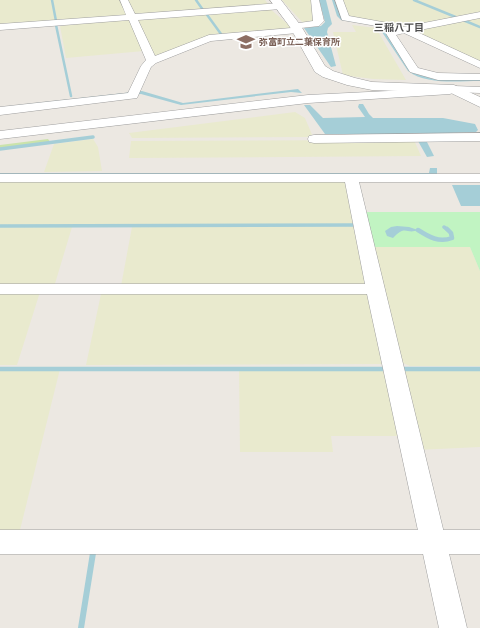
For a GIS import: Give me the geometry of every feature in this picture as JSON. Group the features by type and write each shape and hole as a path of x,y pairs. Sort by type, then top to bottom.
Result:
{"street":[{"path":"124,0 152,61"},
{"path":"146,118 134,94 146,66 152,61 209,38 296,28 316,24 319,21 315,0"},
{"path":"339,0 346,18 385,26 414,70 420,73 436,76 480,77"},
{"path":"0,27 131,17 278,3 296,28 320,68 328,74 340,79 372,86 480,90"},
{"path":"390,33 480,15"},
{"path":"405,30 480,65"},
{"path":"0,135 308,99 456,90 480,103"},
{"path":"0,111 134,94"},
{"path":"314,139 480,137"},
{"path":"0,178 480,178"},
{"path":"351,178 453,628"},
{"path":"0,289 375,289"},
{"path":"0,542 480,542"}],"green space":[{"path":"0,0 121,0 127,15 0,25"},
{"path":"127,0 265,0 269,5 135,15"},
{"path":"282,0 311,0 315,22 304,24"},
{"path":"342,0 480,0 480,15 393,31 350,19"},
{"path":"269,8 290,26 290,28 216,35 153,57 136,19"},
{"path":"480,16 480,64 410,31"},
{"path":"129,18 144,51 66,58 60,26"},
{"path":"352,25 376,28 406,80 373,79 343,75 333,32 356,32"},
{"path":"295,112 305,118 313,137 132,138 129,133"},
{"path":"48,139 51,143 0,149 0,145"},
{"path":"93,139 98,147 102,171 44,172 54,144"},
{"path":"414,140 421,156 129,158 131,141"},
{"path":"0,180 347,181 366,286 121,286 132,227 72,227 54,287 0,287"},
{"path":"363,212 480,212 480,271 470,247 371,247"},
{"path":"371,247 470,247 480,271 480,366 410,366 398,361"},
{"path":"0,292 40,292 17,365 0,365"},
{"path":"368,292 388,364 86,365 101,294"},
{"path":"0,369 60,369 19,534 0,534"},
{"path":"239,369 385,369 400,436 331,436 333,452 240,452"},
{"path":"400,369 480,369 480,447 417,450"}],"water":[{"path":"319,0 326,0 332,24 328,28 327,32 336,66 331,67 304,28 321,26 325,22"},
{"path":"332,0 336,0 342,18 382,27 415,73 433,78 480,79 480,81 452,82 433,80 415,75 408,71 380,29 372,25 341,20 337,16"},
{"path":"298,89 302,93 291,92 181,105 141,94 0,107 142,91 183,103"},
{"path":"359,104 363,104 373,118 443,118 475,124 478,130 476,132 423,134 434,156 427,157 414,134 325,134 304,105 310,105 323,118 365,117 358,107"},
{"path":"430,168 437,168 437,176 0,176 0,173 429,173"},
{"path":"452,185 480,185 480,206 461,206"},
{"path":"391,227 409,227 418,230 403,231 393,238 387,236 385,231"}],"waterway":[{"path":"52,0 56,21"},
{"path":"196,0 203,10"},
{"path":"414,0 458,18"},
{"path":"205,12 221,34"},
{"path":"463,20 480,27"},
{"path":"56,25 71,96"},
{"path":"0,149 93,137"},
{"path":"0,226 356,225"},
{"path":"444,227 448,230"},
{"path":"418,230 438,240 452,238 451,233 448,230"},
{"path":"0,369 388,369"},
{"path":"400,369 480,369"},
{"path":"81,628 93,553"}],"place":[{"name":"弥富町立二葉保育所","path":"246,42"}],"district":[{"name":"三稲八丁目","path":"399,27"}]}
